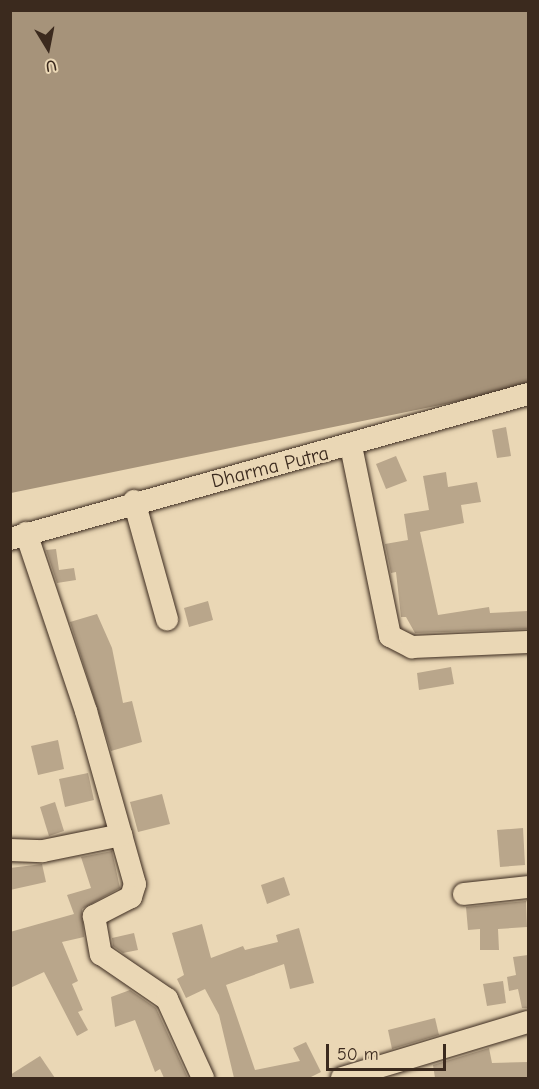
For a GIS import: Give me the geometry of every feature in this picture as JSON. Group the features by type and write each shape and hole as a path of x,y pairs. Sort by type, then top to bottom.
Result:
{"street":[{"name":"Dharma Putra","path":"18,536 134,501 351,446 528,394"},
{"path":"351,446 390,636 412,647 528,642"},
{"path":"134,501 167,619"},
{"path":"18,536 121,835 135,892 94,916 101,954 167,999 203,1078"},
{"path":"10,850 43,851 121,835"},
{"path":"464,894 528,887"},
{"path":"342,1078 528,1022"}],"shaded area":[{"path":"11,11 528,11 528,387 11,493"}],"building":[{"path":"506,427 511,456 497,458 492,430"},
{"path":"396,456 407,481 386,489 376,464"},
{"path":"446,472 448,487 477,482 481,502 461,505 464,523 420,532 438,615 489,607 490,613 528,611 528,629 415,633 406,617 401,617 396,572 391,573 385,544 408,540 404,514 429,510 423,476"},
{"path":"56,549 59,570 74,568 76,580 57,583 46,550"},
{"path":"208,601 213,620 189,627 184,608"},
{"path":"97,614 112,648 123,703 132,701 142,742 111,751 70,622"},
{"path":"451,667 454,684 419,690 417,673"},
{"path":"58,740 64,769 38,775 31,746"},
{"path":"88,773 94,800 65,807 59,779"},
{"path":"162,794 170,824 138,832 130,802"},
{"path":"55,802 64,831 49,836 40,807"},
{"path":"523,828 525,865 500,867 497,830"},
{"path":"112,851 120,888 82,909 84,937 62,942 78,981 72,984 83,1010 78,1012 88,1030 77,1036 44,972 10,988 10,932 74,914 67,895 91,888 81,857"},
{"path":"42,864 46,882 10,890 10,868"},
{"path":"284,877 290,895 267,904 261,885"},
{"path":"526,901 527,927 498,929 499,950 480,950 480,929 468,930 466,907"},
{"path":"202,924 211,958 243,946 245,950 278,942 276,935 299,928 314,983 290,989 284,964 226,985 255,1070 300,1061 293,1048 306,1042 321,1072 309,1078 234,1078 219,1015 205,989 186,998 177,979 184,975 172,933"},
{"path":"134,933 138,950 123,953 113,946 112,938"},
{"path":"528,955 528,1008 522,1008 518,989 509,991 507,977 516,975 513,957"},
{"path":"503,981 506,1003 487,1006 483,984"},
{"path":"130,990 156,1008 188,1078 164,1078 160,1069 155,1072 135,1020 115,1027 111,997"},
{"path":"435,1018 439,1035 392,1049 388,1030"},
{"path":"489,1048 492,1063 528,1062 528,1078 435,1078 433,1065"},
{"path":"40,1056 55,1078 10,1078 10,1075"}]}
